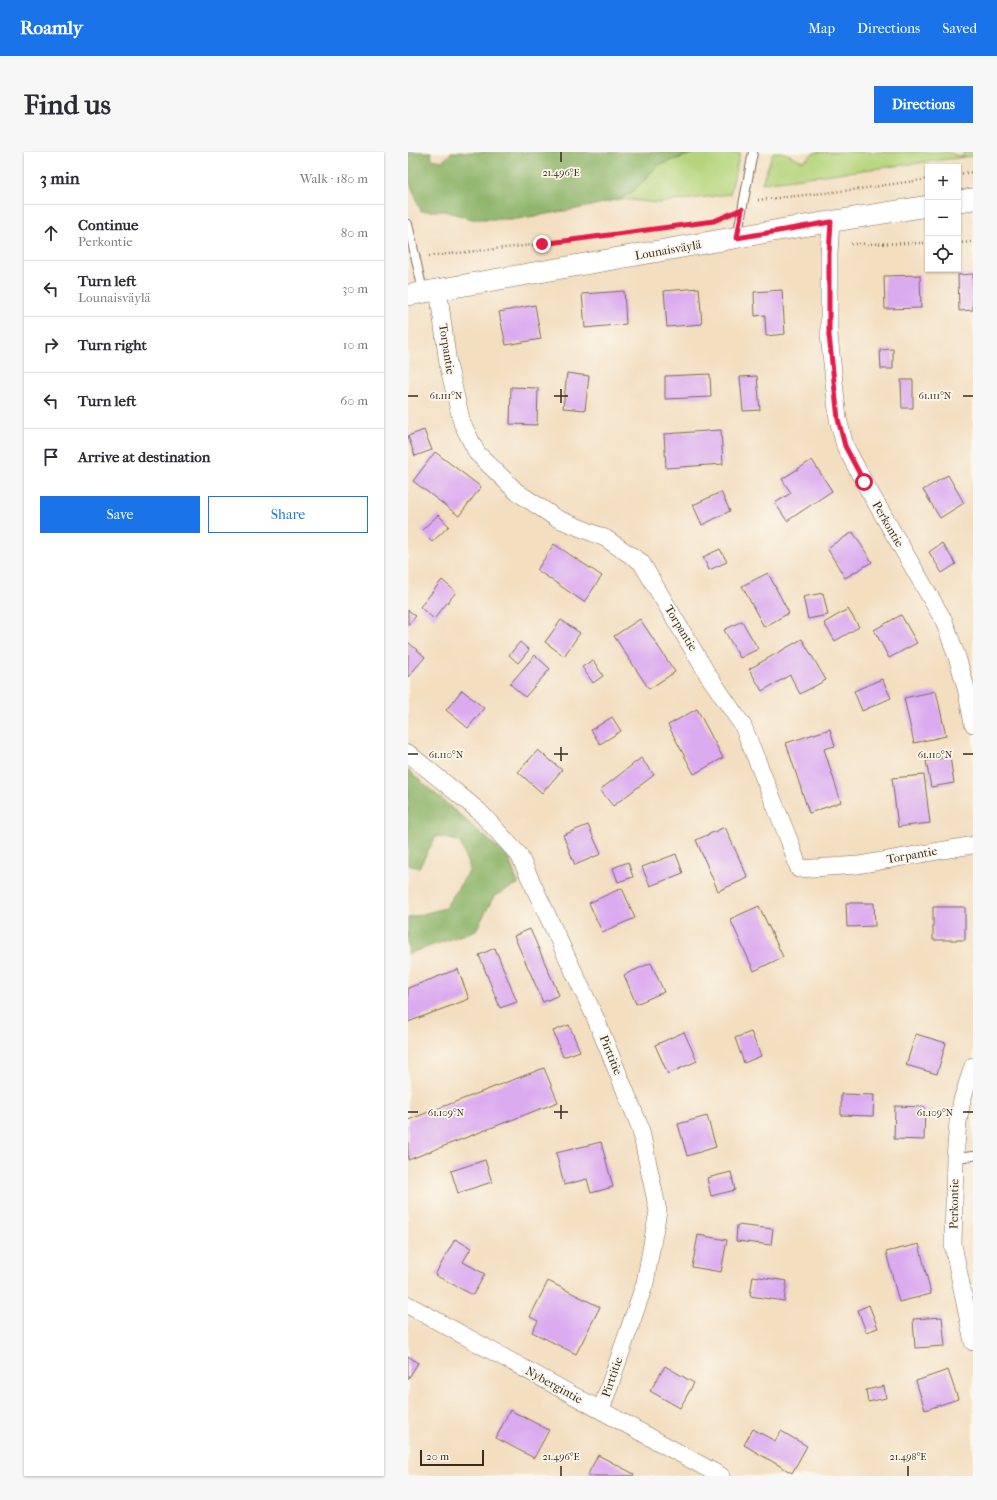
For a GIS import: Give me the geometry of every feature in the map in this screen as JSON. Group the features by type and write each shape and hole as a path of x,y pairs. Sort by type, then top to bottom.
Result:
{"street":[{"path":"961,201 973,199"},
{"name":"Lounaisväylä","path":"423,292 925,206"},
{"name":"Perkontie","path":"831,222 829,254 829,335 838,419 845,446 944,621 964,681 973,724"},
{"name":"Torpantie","path":"423,292 448,364 462,423 477,453 517,492 556,518 605,538 640,562 708,675 743,726 789,840 799,869 858,865 973,845"},
{"name":"Pirttitie","path":"408,754 479,811 519,855 595,1017 640,1127 658,1211 645,1283 601,1410"},
{"name":"Perkontie","path":"973,1066 962,1100 958,1122 955,1158 953,1245 973,1342"},
{"name":"Nybergintie","path":"408,1305 721,1476"}],"lane":[{"path":"737,238 753,152"},
{"path":"408,224 423,292"},
{"path":"955,1158 973,1156"}],"path":[{"path":"961,174 973,172"},
{"path":"742,209 758,200 852,190 925,179"},
{"path":"846,249 851,244 854,218 852,190"},
{"path":"416,257 542,244 636,232"},
{"path":"961,243 973,242"},
{"path":"851,244 925,243"}],"green space":[{"path":"408,152 431,152 432,159 442,161 450,155 451,152 697,152 658,165 635,190 620,199 582,208 517,219 472,219 445,211 421,211 408,178"},
{"path":"697,152 740,152 730,194 659,203 620,199 635,190 658,165"},
{"path":"773,152 782,152 803,161 816,152 947,152 962,157 964,152 973,152 973,156 762,183"},
{"path":"408,770 508,857 518,884 494,896 476,930 408,954 408,918 445,908 470,870 460,842 436,836 419,868 408,865"}],"building":[{"path":"973,274 973,310 959,311 958,275"},
{"path":"920,275 921,308 885,309 884,276"},
{"path":"699,288 702,324 667,327 664,291"},
{"path":"782,290 785,334 766,336 765,315 755,316 754,292"},
{"path":"624,291 626,324 585,328 582,294"},
{"path":"535,305 541,339 506,345 499,312"},
{"path":"893,349 893,369 881,369 880,350"},
{"path":"567,373 589,376 585,410 563,408"},
{"path":"710,374 711,397 665,399 665,376"},
{"path":"757,376 760,410 743,411 740,377"},
{"path":"901,380 913,380 913,408 902,408"},
{"path":"511,387 538,388 537,425 510,424"},
{"path":"424,430 432,450 415,456 408,436"},
{"path":"721,430 723,464 666,468 664,434"},
{"path":"435,452 481,487 459,516 413,481"},
{"path":"812,460 832,491 787,521 775,503 791,493 782,479"},
{"path":"948,475 964,503 940,518 923,490"},
{"path":"721,492 730,511 702,525 693,505"},
{"path":"438,515 449,526 432,542 421,531"},
{"path":"853,532 872,562 845,578 827,548"},
{"path":"942,543 956,564 942,573 929,552"},
{"path":"554,544 602,576 584,602 537,570"},
{"path":"720,549 727,562 709,570 703,557"},
{"path":"768,573 789,613 764,627 742,586"},
{"path":"442,580 456,592 434,619 420,607"},
{"path":"823,593 828,615 808,619 803,597"},
{"path":"848,609 859,627 835,641 824,623"},
{"path":"408,610 416,616 408,625"},
{"path":"901,615 917,643 889,658 874,630"},
{"path":"640,619 675,672 649,689 614,636"},
{"path":"561,620 580,633 564,656 545,642"},
{"path":"742,621 758,649 740,658 724,630"},
{"path":"802,639 826,680 800,694 790,675 762,691 749,669"},
{"path":"408,642 425,657 408,677"},
{"path":"520,642 529,650 518,663 509,655"},
{"path":"535,655 550,669 525,697 510,684"},
{"path":"593,660 603,676 593,683 582,667"},
{"path":"882,679 891,698 862,711 854,691"},
{"path":"462,690 484,708 468,728 446,710"},
{"path":"936,691 946,736 914,743 904,698"},
{"path":"697,709 723,758 694,774 668,725"},
{"path":"612,717 621,731 600,744 591,730"},
{"path":"830,729 835,746 824,749 841,802 809,813 786,743"},
{"path":"538,750 562,770 542,793 518,772"},
{"path":"950,757 954,783 931,787 926,761"},
{"path":"641,758 654,775 613,806 600,790"},
{"path":"924,775 930,823 898,827 892,778"},
{"path":"588,825 601,854 575,865 563,835"},
{"path":"725,827 748,878 718,891 696,840"},
{"path":"676,854 683,873 650,886 642,867"},
{"path":"628,862 633,877 618,882 613,868"},
{"path":"622,888 635,918 602,932 589,903"},
{"path":"846,903 874,903 875,926 847,927"},
{"path":"759,906 783,957 754,971 730,919"},
{"path":"933,907 965,907 965,940 933,940"},
{"path":"530,929 559,995 543,1002 514,936"},
{"path":"495,948 517,1002 500,1008 479,955"},
{"path":"651,963 664,992 636,1004 624,975"},
{"path":"458,969 469,999 408,1022 408,988"},
{"path":"569,1025 580,1051 563,1057 553,1031"},
{"path":"684,1032 697,1061 668,1074 655,1045"},
{"path":"751,1032 761,1056 744,1063 735,1038"},
{"path":"916,1034 946,1043 937,1074 906,1065"},
{"path":"544,1068 558,1102 408,1160 408,1120"},
{"path":"841,1094 874,1095 873,1116 841,1115"},
{"path":"895,1106 925,1107 924,1140 894,1139"},
{"path":"707,1116 716,1147 687,1156 678,1124"},
{"path":"601,1142 613,1187 591,1193 587,1179 564,1185 556,1153"},
{"path":"485,1160 492,1182 458,1193 451,1171"},
{"path":"731,1172 735,1190 711,1196 707,1178"},
{"path":"737,1225 773,1229 771,1245 736,1241"},
{"path":"698,1235 727,1240 721,1272 692,1267"},
{"path":"455,1239 471,1248 463,1262 485,1274 473,1295 435,1275"},
{"path":"919,1244 931,1294 899,1302 886,1252"},
{"path":"753,1276 787,1281 784,1301 750,1296"},
{"path":"548,1281 600,1307 576,1354 532,1332 538,1321 530,1317"},
{"path":"869,1305 878,1328 866,1332 858,1310"},
{"path":"942,1317 945,1346 915,1348 913,1319"},
{"path":"408,1356 418,1363 408,1379"},
{"path":"665,1366 694,1383 680,1408 650,1391"},
{"path":"948,1370 958,1399 925,1410 916,1381"},
{"path":"884,1386 886,1398 868,1402 866,1390"},
{"path":"510,1410 549,1430 534,1458 496,1438"},
{"path":"753,1429 775,1441 781,1431 807,1446 792,1473 744,1445"},
{"path":"598,1455 634,1474 633,1476 587,1476"}],"route":[{"path":"542,244 714,221 742,209 737,238 831,222 829,254 829,335 838,419 845,446 864,482"}]}
